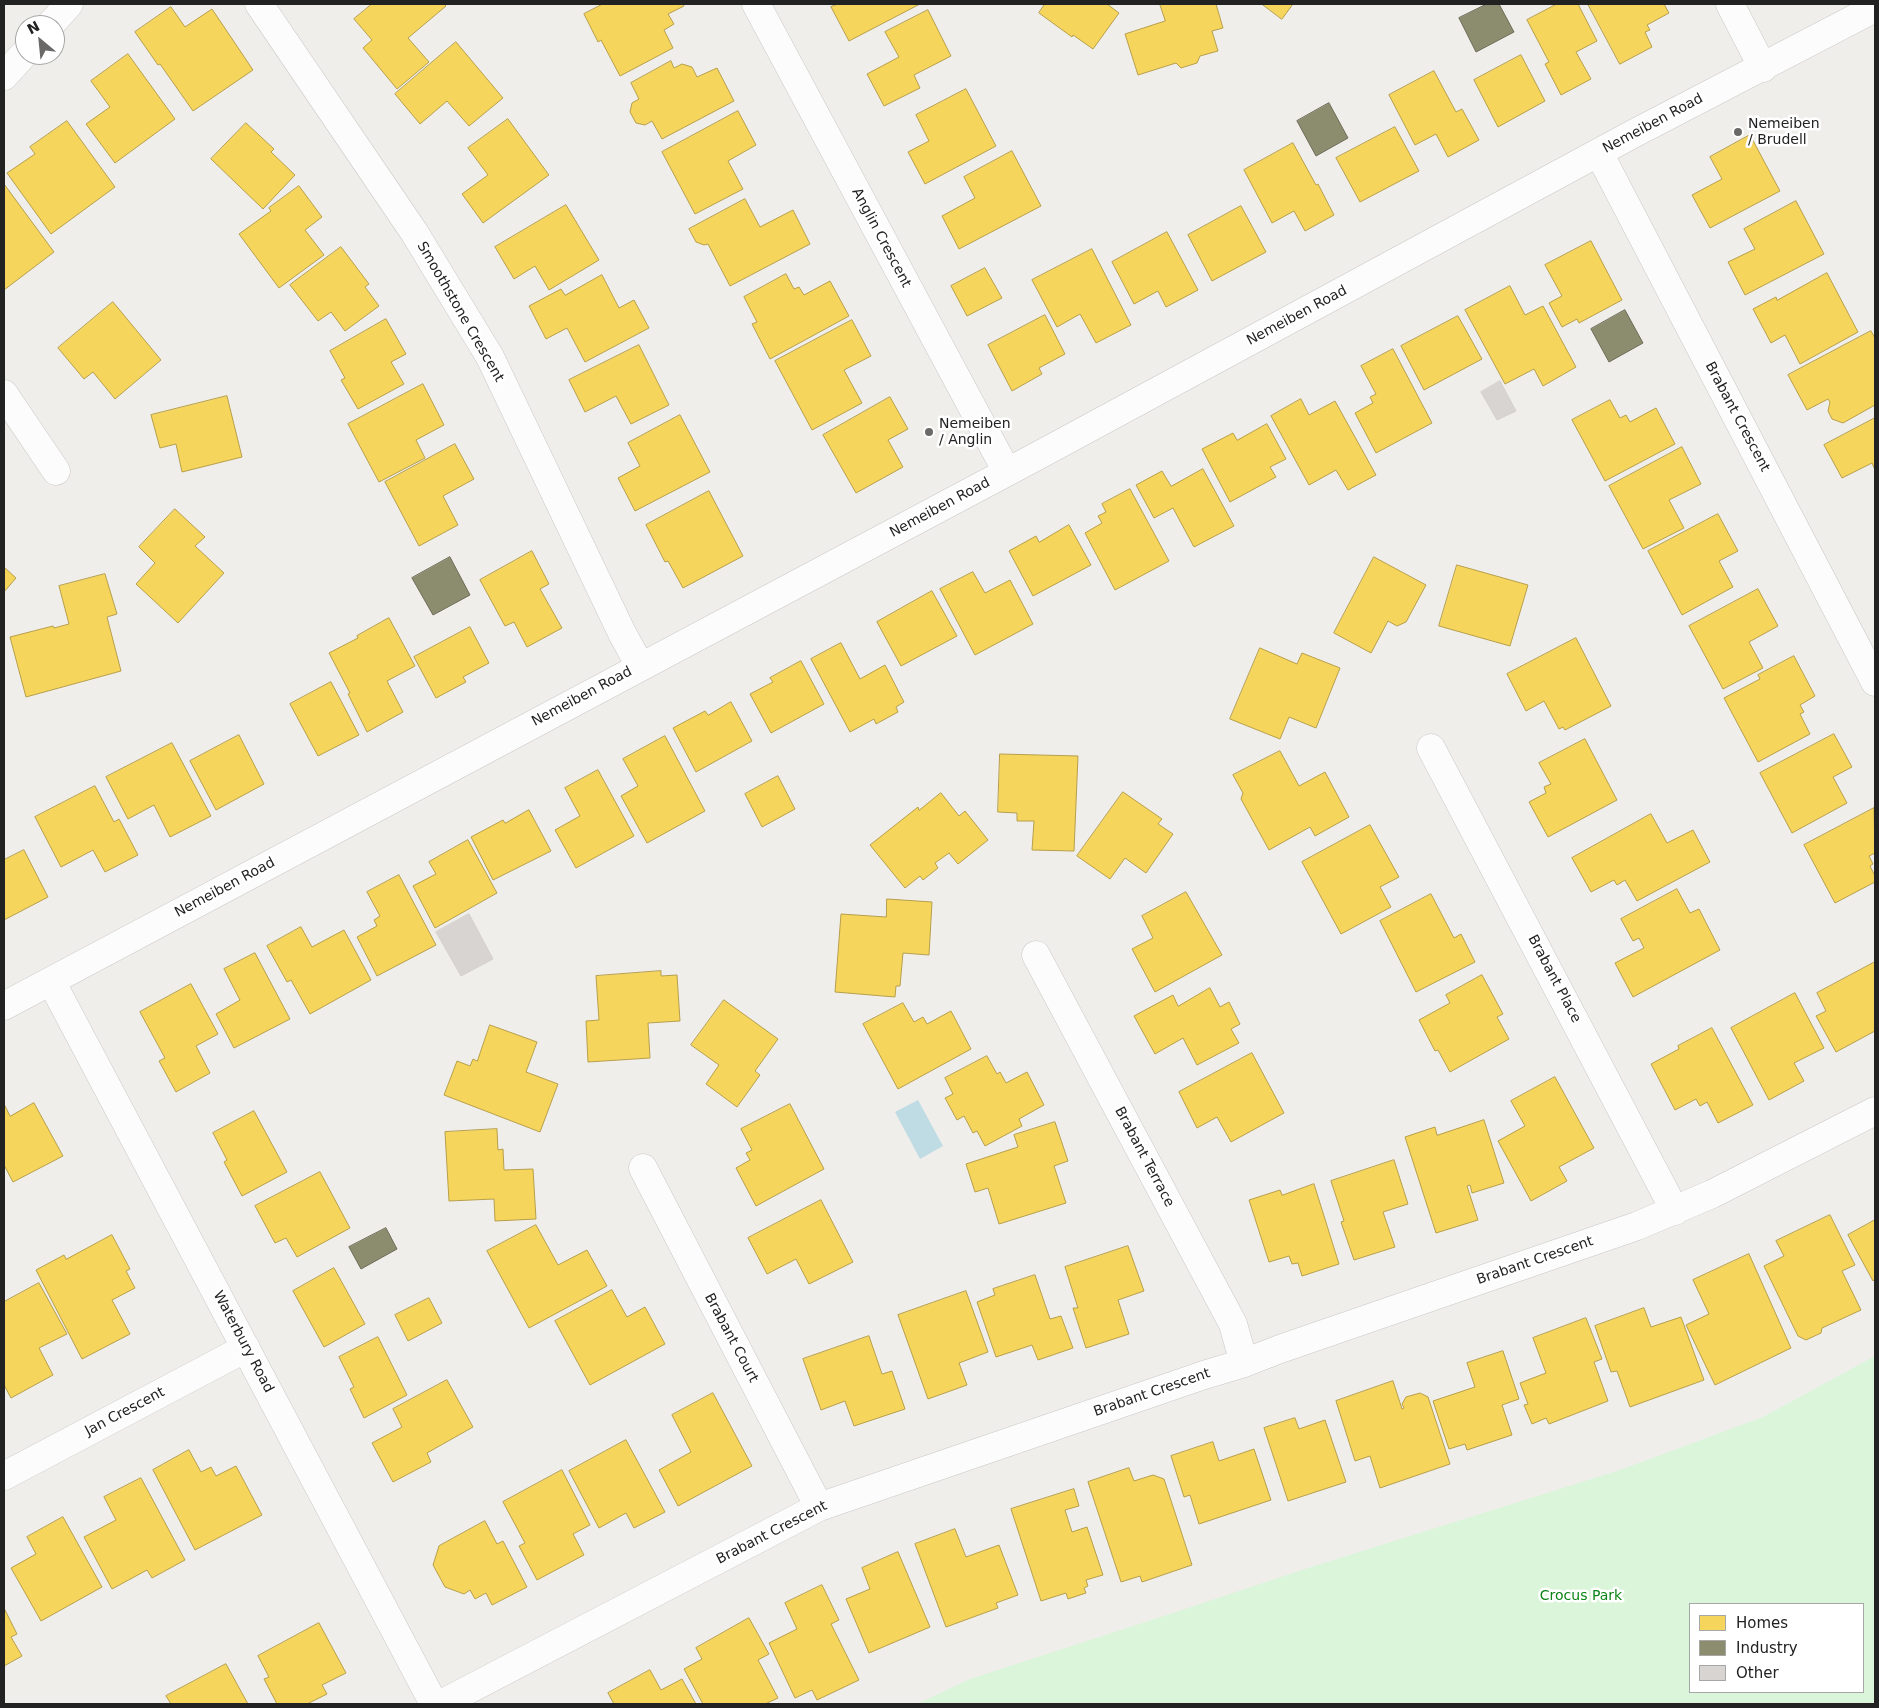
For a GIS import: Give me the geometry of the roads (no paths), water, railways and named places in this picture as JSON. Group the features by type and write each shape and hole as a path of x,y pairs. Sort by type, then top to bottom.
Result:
{"street":[{"path":"59,15 69,4"},
{"name":"Smoothstone Crescent","path":"259,4 414,232 490,357 622,633 640,666"},
{"name":"Anglin Crescent","path":"756,4 1007,472"},
{"path":"1730,4 1763,68"},
{"name":"Nemeiben Road","path":"4,1006 1007,472 1631,135 1763,68 1875,8"},
{"path":"4,76 15,64"},
{"name":"Brabant Crescent","path":"1599,153 1875,682"},
{"path":"4,394 56,471"},
{"name":"Brabant Place","path":"1432,748 1675,1211"},
{"name":"Brabant Terrace","path":"1036,955 1233,1324 1244,1363"},
{"name":"Waterbury Road","path":"51,981 434,1704"},
{"name":"Brabant Crescent","path":"441,1704 820,1507 1204,1375 1244,1363 1637,1226 1712,1194 1875,1112"},
{"name":"Brabant Court","path":"643,1168 820,1507"},
{"name":"Jan Crescent","path":"4,1476 246,1348"}],"water":[{"path":"918,1100 943,1146 920,1159 895,1112"}],"place":[{"name":"Nemeiben / Brudell","path":"1738,132"},
{"name":"Nemeiben / Anglin","path":"929,432"}],"park label":[{"name":"Crocus Park","path":"1581,1596"}]}
